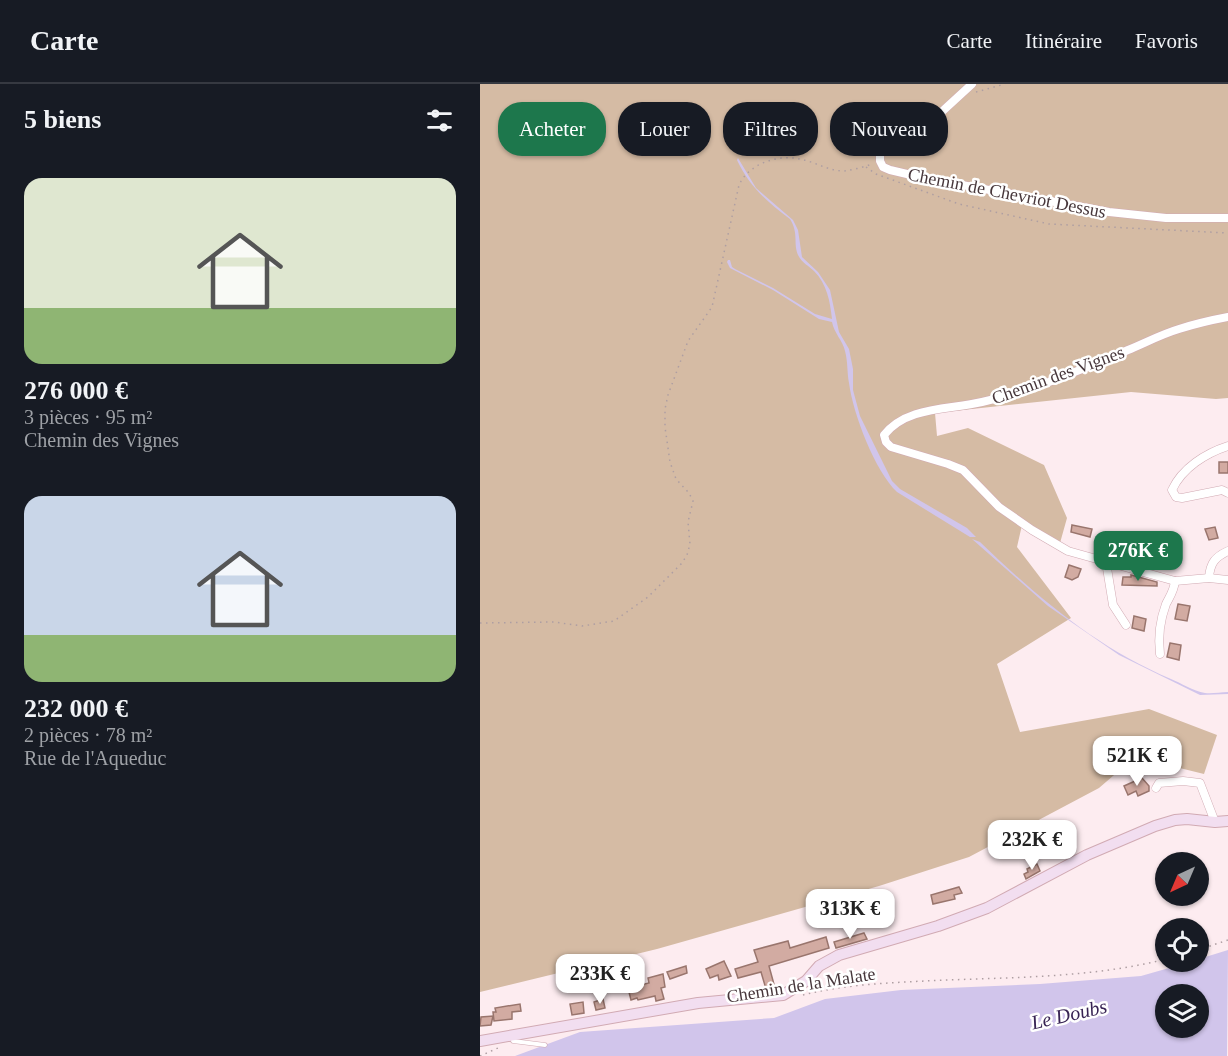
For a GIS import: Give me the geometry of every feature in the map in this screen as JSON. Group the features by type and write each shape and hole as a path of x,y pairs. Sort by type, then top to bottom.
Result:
{"street":[{"name":"Chemin de Chevriot Dessus","path":"973,88 922,129 887,143 880,154 883,167 924,178 1109,212 1166,218 1228,218"},
{"name":"Chemin des Vignes","path":"1228,317 1177,329 1066,376 1008,397 921,412 888,429 884,435 886,442 900,451 963,470 999,507 1068,551 1175,581 1209,578 1228,580"},
{"path":"1228,446 1206,453 1176,481 1172,490 1176,497 1182,498 1222,490 1228,493"},
{"path":"1209,578 1210,566 1214,560 1228,551"},
{"path":"1106,562 1113,605 1126,625"},
{"path":"1160,654 1158,640 1166,605 1174,591 1175,581"},
{"path":"1156,788 1160,783 1183,781 1200,783 1215,822"},
{"path":"480,1041 698,1003 783,995 806,981 819,966 839,955 938,926 987,908 1087,855 1155,826 1187,819 1228,821"}],"lane":[{"path":"513,1041 545,1045"}],"path":[{"path":"973,88 1005,84"},
{"path":"480,622 554,622 582,626 614,621 639,604 682,563 687,555 690,544 688,522 693,501 689,493 676,480 670,462 665,409 688,341 712,307 739,186 743,177 759,165 792,157 843,171 865,167 876,174 959,204 1050,224 1228,233"},
{"path":"1209,946 1228,940"},
{"name":"Chemin de la Malate","path":"797,997 825,990 894,982 1109,970 1155,961"},
{"path":"480,1056 513,1041"}],"shaded area":[{"path":"480,84 1228,84 1228,398 1131,392 935,413 937,436 968,428 1044,465 1067,518 1060,543 1022,525 1017,547 1071,618 997,664 1020,732 1149,709 1217,735 1204,774 1135,757 1099,788 969,857 879,886 657,949 480,992"}],"water":[{"path":"738,158 756,188 793,220 798,230 802,257 818,272 830,290 839,332 849,349 853,369 853,390 860,416 892,481 900,489 967,528 976,537 970,537 897,492 889,483 873,456 860,426 851,396 845,351 832,322 819,319 773,290 730,268 728,260 735,269 773,288 815,314 832,319 829,299 822,281 798,255 790,219 753,186 737,160"},
{"path":"972,539 980,542 1023,582 1093,637 1144,666 1196,691 1228,692 1228,694 1200,695 1119,655 1048,606"},
{"name":"Le Doubs","path":"1228,950 1227,1056 515,1056 580,1032 774,1018 825,999 901,990 1040,984 1141,976 1155,972 1209,972 1209,956"}],"building":[{"path":"1219,462 1228,462 1228,473 1219,473"},
{"path":"1072,525 1092,529 1090,537 1071,532"},
{"path":"1215,527 1218,538 1209,540 1205,529"},
{"path":"1171,537 1180,542 1173,554 1163,549"},
{"path":"1069,565 1081,569 1078,577 1072,580 1065,577"},
{"path":"1131,575 1157,582 1157,586 1122,585 1123,577 1131,577"},
{"path":"1178,604 1190,606 1187,621 1175,619"},
{"path":"1134,616 1146,619 1144,631 1132,628"},
{"path":"1170,643 1181,645 1179,660 1167,657"},
{"path":"1142,778 1149,786 1149,791 1138,796 1136,791 1128,795 1124,786"},
{"path":"1037,864 1040,871 1026,879 1024,874 1028,872 1027,869"},
{"path":"959,887 962,893 954,895 955,899 933,904 931,895"},
{"path":"864,933 867,939 836,948 834,942"},
{"path":"826,937 829,948 769,966 775,988 766,989 761,972 738,978 735,969 758,962 754,950 788,941 790,948"},
{"path":"724,961 731,976 719,980 718,975 710,978 706,969"},
{"path":"686,966 687,973 670,979 667,972"},
{"path":"663,974 665,987 661,988 664,999 656,1001 655,996 631,1000 628,988 649,983 648,978"},
{"path":"603,999 605,1008 596,1010 594,1002"},
{"path":"583,1002 584,1013 572,1015 570,1004"},
{"path":"520,1004 521,1011 512,1012 512,1019 494,1021 495,1008"},
{"path":"493,1016 491,1025 480,1026 481,1017"}]}
